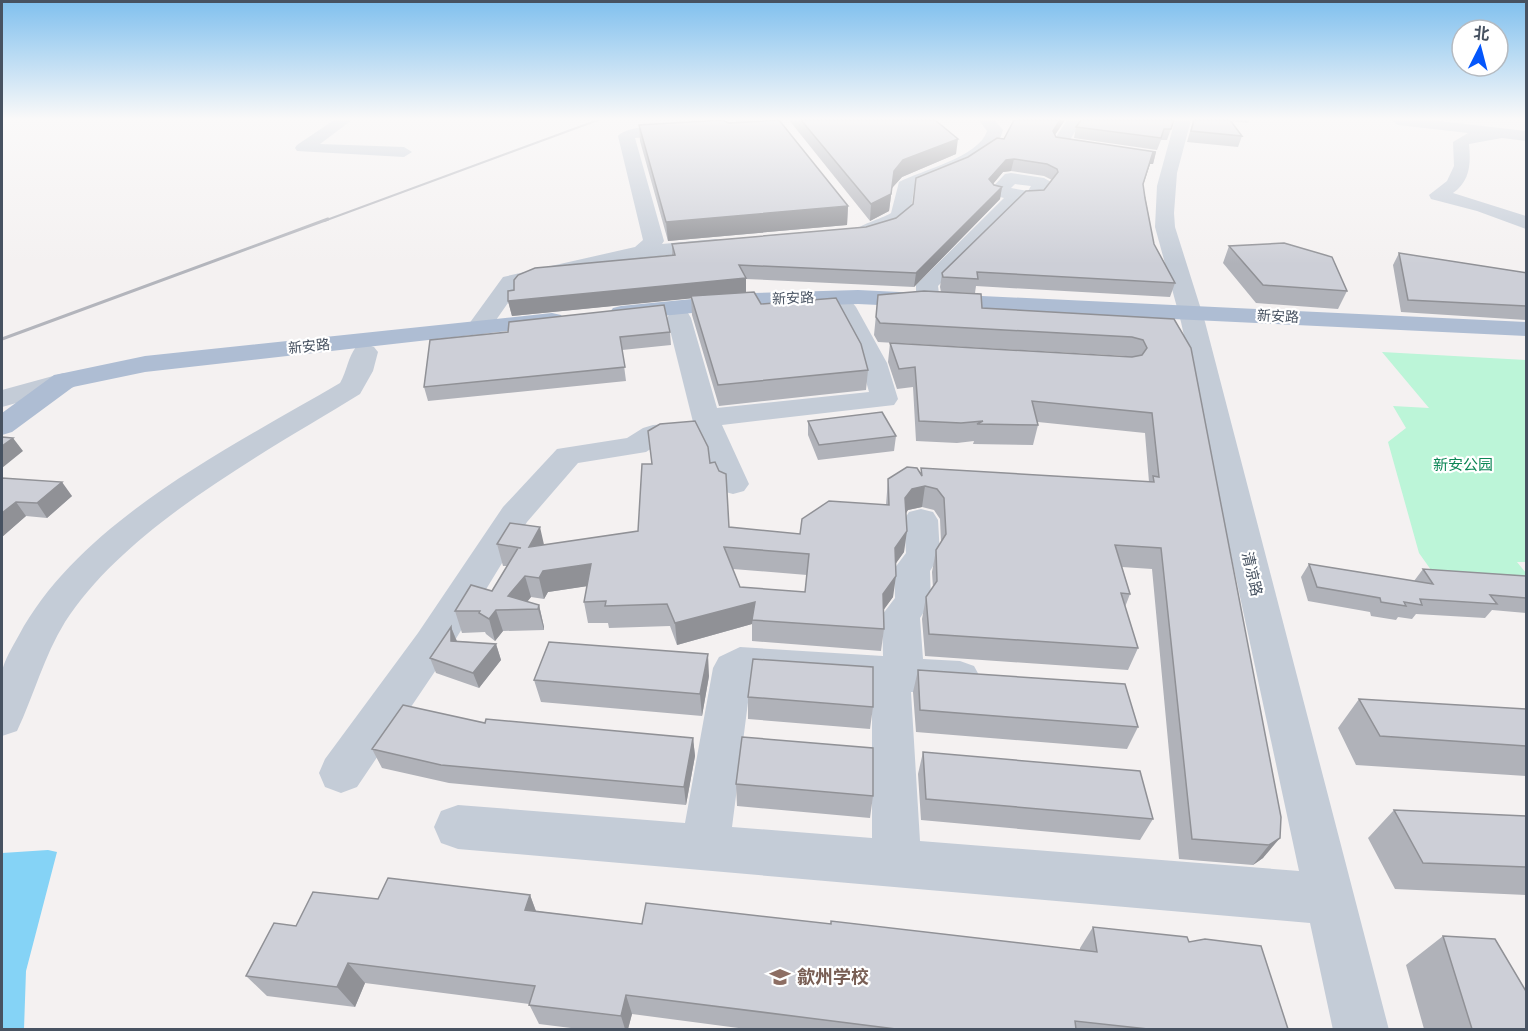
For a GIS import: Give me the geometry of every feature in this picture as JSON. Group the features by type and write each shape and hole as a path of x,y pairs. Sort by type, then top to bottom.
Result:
{"main road":[{"name":"新安路","path":"64,381 137,377 365,352 784,298 858,297 928,300 1527,340"},
{"name":"新安路","path":"64,381 145,364 478,328 679,318 766,310 844,308 1192,316 1527,329"},
{"path":"2,426 64,381"}],"street":[{"path":"634,168 654,241 642,252"},
{"path":"842,234 865,232 891,223 900,216 905,186 946,168"},
{"name":"清凉路","path":"1163,168 1166,186 1163,212 1169,245 1192,316 1361,1029"},
{"path":"1462,168 1454,184 1438,195 1484,207 1527,223"},
{"path":"928,300 927,285 1025,180"},
{"path":"851,213 865,232"},
{"path":"478,328 511,282 517,280 642,252 736,244"},
{"path":"341,773 432,644 515,515 568,455 635,446 653,434 707,423 884,399 880,352 844,308"},
{"path":"679,318 707,423 733,484"},
{"path":"2,718 38,635 76,582 119,542 189,486 247,448 350,388 360,371 365,352"},
{"name":"新安路","path":"2,399 64,381"},
{"path":"897,863 890,692 903,660 901,615 913,601 912,569 923,555 921,520"},
{"path":"705,847 733,668 740,663 992,679"},
{"path":"458,827 1329,899"}],"green space":[{"name":"新安公园","path":"1382,352 1526,360 1526,562 1517,562 1526,573 1526,582 1436,577 1419,553 1388,442 1406,428 1393,406 1429,408"}],"water":[{"path":"48,850 57,852 26,971 24,1029 2,1029 2,853"}],"building":[{"path":"651,168 818,168 848,206 666,222"},
{"path":"841,168 896,168 891,194 871,204"},
{"path":"940,168 999,168 989,179 994,185 1002,187 916,273 739,265 746,278 508,301 508,291 514,290 514,280 518,275 535,268 675,255 672,244 866,227 896,218 913,204 916,178"},
{"path":"1055,168 1148,168 1143,184 1154,244 1175,283 977,272 978,279 943,277 942,273 1026,191 1044,190 1058,172"},
{"path":"1284,243 1332,257 1347,291 1263,285 1229,246"},
{"path":"1399,253 1527,273 1527,306 1408,300"},
{"path":"924,291 981,294 982,308 1174,319 1191,348 1281,817 1280,838 1269,845 1192,839 1161,548 1115,545 1130,594 1121,593 1138,648 929,634 926,597 937,581 936,550 946,534 944,498 937,489 925,486 912,489 905,498 907,531 895,548 896,576 883,594 884,629 752,620 755,602 675,623 667,604 605,606 606,601 584,602 591,564 543,571 539,578 525,576 508,596 539,605 538,609 496,610 489,619 479,613 480,611 455,611 471,585 492,591 518,548 521,548 497,544 510,523 540,527 529,547 638,531 642,464 652,464 648,431 660,424 695,421 708,447 710,463 715,462 719,471 726,474 729,527 800,534 802,519 829,501 889,505 888,479 907,467 917,468 922,476 921,468 1154,482 1153,476 1159,477 1152,413 1032,401 1038,425 977,424 983,421 961,423 919,421 915,367 899,369 890,343 1132,357 1142,355 1147,348 1143,340 1132,337 880,323 876,317 878,295","holes":["724,547 809,554 805,592 740,587"]},
{"path":"754,292 761,304 836,298 861,344 868,370 718,385 691,296"},
{"path":"664,305 670,332 620,337 625,367 424,387 430,340 508,332 509,322"},
{"path":"882,412 896,436 819,445 808,421"},
{"path":"2,437 13,438 2,446"},
{"path":"2,478 62,482 37,503 16,502 2,513"},
{"path":"1309,564 1433,584 1423,569 1527,576 1527,598 1490,595 1497,604 1420,599 1422,605 1404,602 1406,606 1381,602 1380,598 1317,587"},
{"path":"451,627 451,641 496,644 473,673 430,658"},
{"path":"549,642 708,654 700,694 534,680"},
{"path":"753,659 873,667 873,707 748,697"},
{"path":"918,670 1125,684 1138,727 920,710"},
{"path":"1359,699 1527,709 1527,746 1380,736"},
{"path":"403,705 485,723 486,719 693,738 684,787 441,765 372,749"},
{"path":"742,737 873,748 873,796 736,784"},
{"path":"923,752 1140,771 1153,819 926,799"},
{"path":"1394,810 1527,816 1527,867 1423,863"},
{"path":"388,878 530,895 525,910 642,924 646,903 831,924 831,921 1097,952 1093,927 1187,937 1189,942 1205,939 1261,946 1288,1029 1148,1029 1075,1021 1076,1029 896,1029 626,995 621,1016 529,1005 535,986 348,963 337,987 246,976 274,923 296,926 313,892 378,899"},
{"path":"1443,936 1495,939 1527,993 1527,1029 1472,1029"}],"railway":[{"path":"324,221 467,168"},
{"path":"2,339 328,219"}],"place":[{"name":"歙州学校","path":"780,977"}]}
